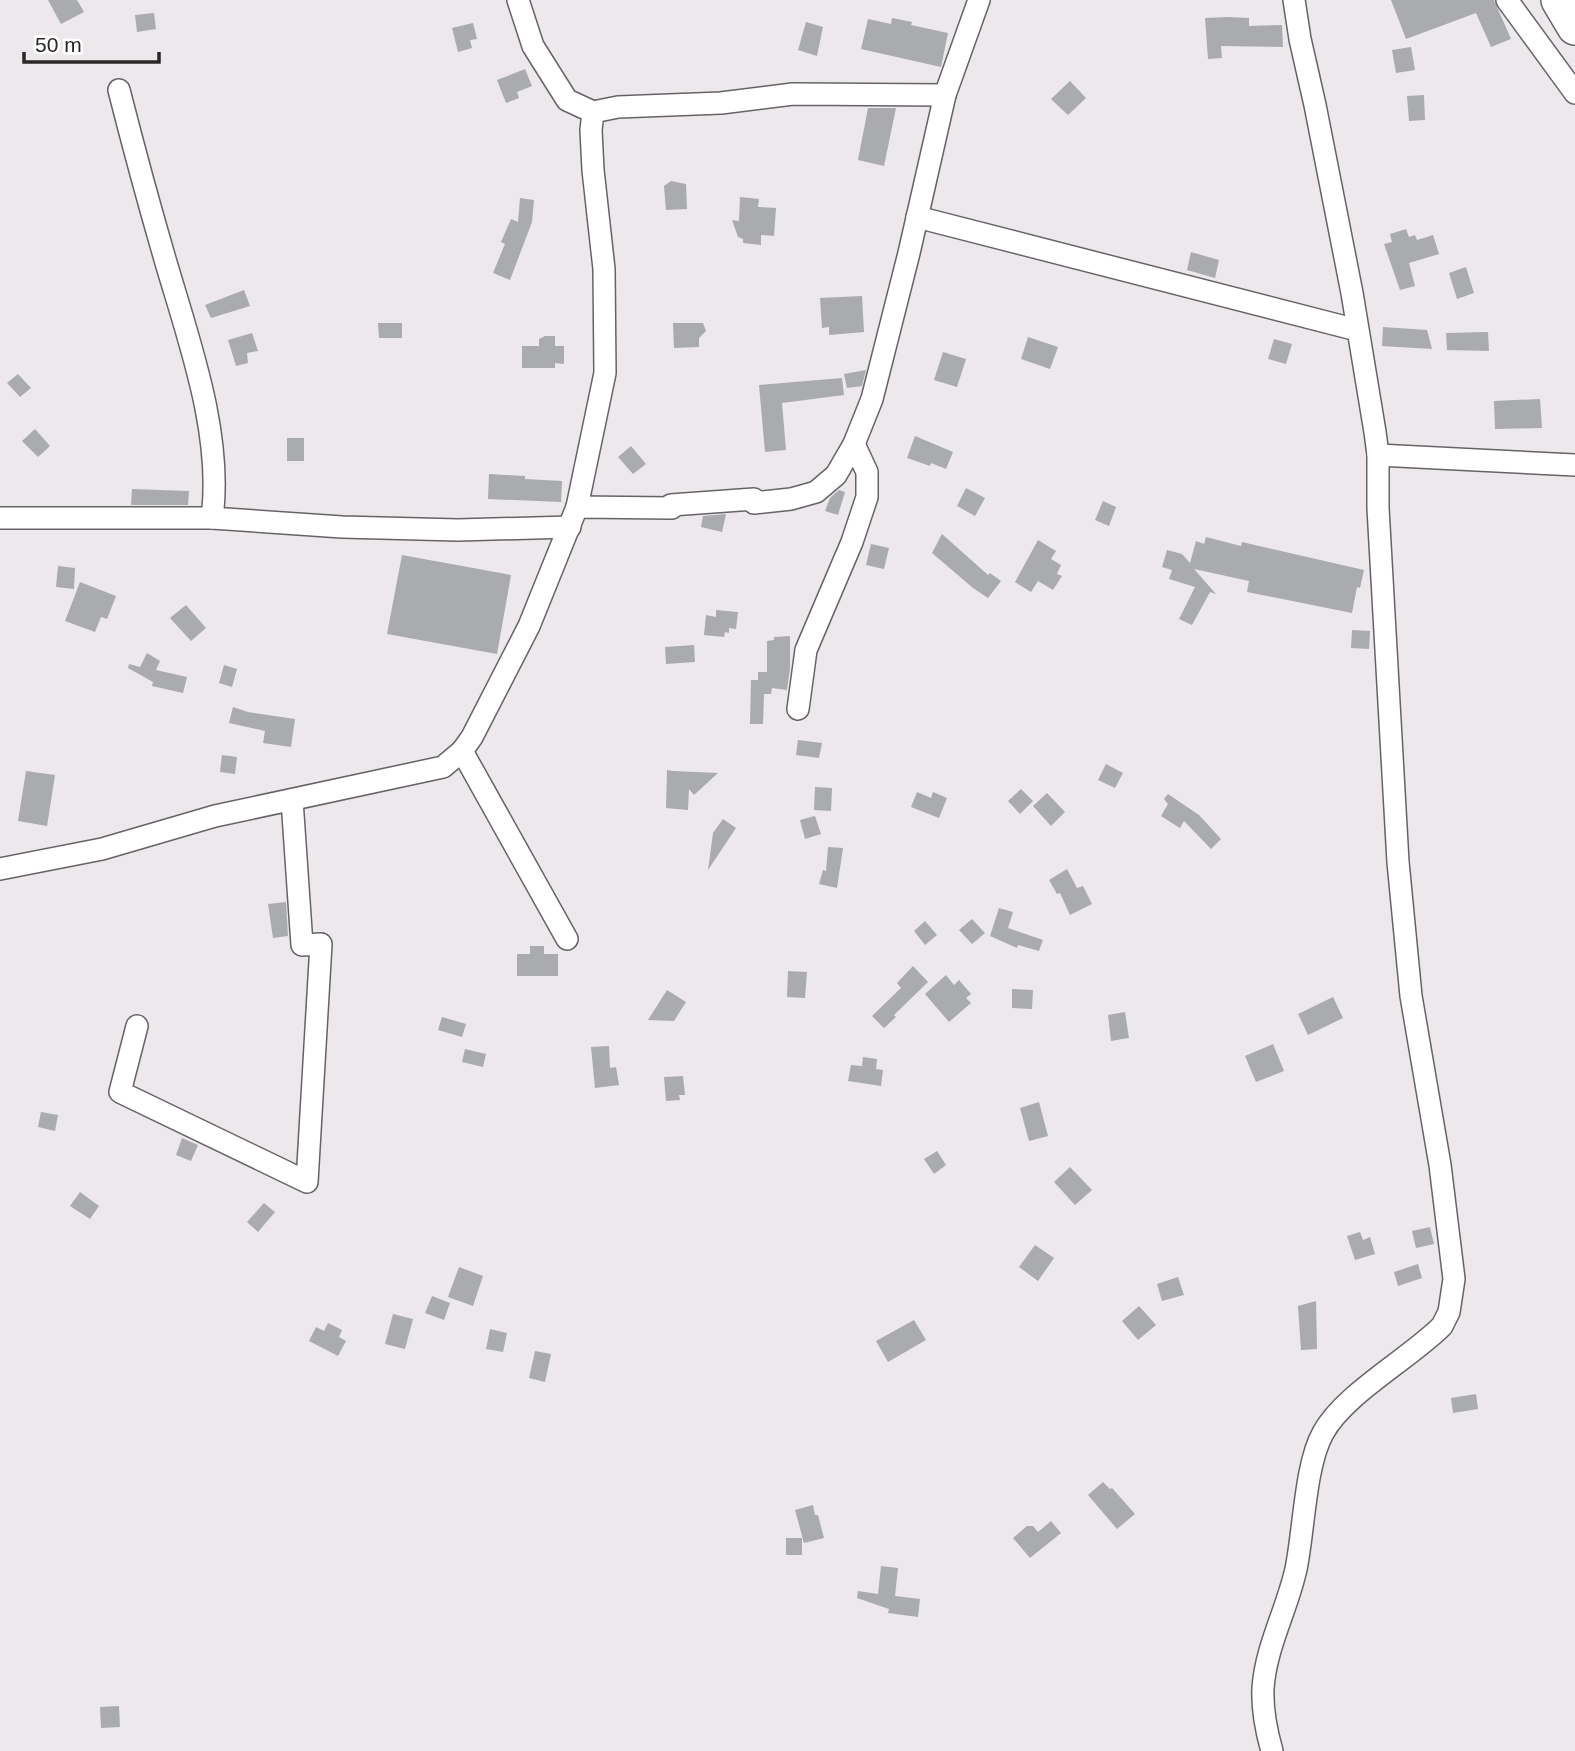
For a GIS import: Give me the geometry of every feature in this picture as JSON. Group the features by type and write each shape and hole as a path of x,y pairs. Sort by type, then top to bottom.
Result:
{"highway":[{"path":"1559,0 1575,27"}],"street":[{"path":"518,0 533,46 567,100 593,112 618,107 722,103 793,94 945,95"},
{"path":"0,518 212,518 342,527 458,530 672,508 671,505 754,499 754,503 807,496 816,492 836,475 854,444 872,399 945,95 979,0"},
{"path":"1272,1751 1263,1713 1265,1670 1296,1572 1312,1467 1322,1433 1340,1410 1442,1326 1449,1312 1454,1279 1440,1166 1411,996 1398,862 1378,508 1378,455 1352,293 1294,0"},
{"path":"1507,0 1573,85"},
{"path":"119,90 142,180 195,360 209,431 214,499 212,518"},
{"path":"0,869 102,849 215,816 435,770 452,761 462,751 472,737 520,643 574,517 605,373 604,269 593,170 593,112"},
{"path":"917,217 1357,330"},
{"path":"798,709 806,650 852,542 867,497 867,472 854,444"},
{"path":"1378,455 1575,465"},
{"path":"462,751 567,939"},
{"path":"137,1026 120,1092 307,1182 321,943 302,945 292,800"}],"building":[{"path":"48,0 77,0 84,12 61,24"},
{"path":"1391,0 1494,0 1511,39 1491,47 1476,13 1406,39"},
{"path":"154,13 156,29 137,32 135,15"},
{"path":"892,18 948,33 941,67 861,49 868,19 891,24"},
{"path":"1205,18 1249,18 1249,26 1282,25 1283,47 1221,46 1222,58 1208,59"},
{"path":"806,22 823,27 817,56 798,50"},
{"path":"473,23 477,39 470,40 472,48 458,52 452,28"},
{"path":"1411,47 1415,70 1396,73 1392,50"},
{"path":"525,69 532,86 517,92 519,98 506,103 497,80"},
{"path":"1070,81 1086,98 1068,115 1051,99"},
{"path":"1424,95 1425,120 1409,121 1407,96"},
{"path":"868,108 896,108 884,166 858,160"},
{"path":"671,181 686,184 687,209 666,210 664,186"},
{"path":"740,197 759,199 758,207 776,208 774,236 761,235 761,245 743,243 743,239 738,237 732,220 739,221"},
{"path":"520,198 534,200 532,222 510,280 493,273 505,244 501,242 511,219 518,222"},
{"path":"1406,229 1409,237 1415,235 1417,240 1433,235 1439,254 1409,263 1415,286 1400,290 1384,244 1392,242 1390,234"},
{"path":"1191,252 1219,260 1215,278 1187,270"},
{"path":"1466,267 1474,293 1457,299 1449,273"},
{"path":"244,290 250,306 211,318 205,305"},
{"path":"862,296 864,332 829,335 829,327 822,328 820,298"},
{"path":"378,323 402,323 402,338 379,338"},
{"path":"673,323 703,323 706,331 699,338 699,347 674,348"},
{"path":"1383,327 1427,330 1432,349 1382,346"},
{"path":"1488,332 1489,351 1447,350 1446,333"},
{"path":"252,333 258,351 247,353 248,363 236,366 228,340"},
{"path":"555,336 555,346 564,346 564,364 555,363 555,368 522,368 522,346 539,346 539,339"},
{"path":"1028,337 1058,347 1050,369 1021,359"},
{"path":"1274,339 1292,344 1286,364 1268,359"},
{"path":"943,352 966,359 957,387 934,380"},
{"path":"866,370 862,386 847,388 844,374"},
{"path":"18,374 31,388 20,397 7,383"},
{"path":"842,378 844,395 782,403 786,450 765,452 759,385"},
{"path":"1540,399 1542,428 1495,429 1494,401"},
{"path":"35,429 50,446 38,457 22,441"},
{"path":"915,436 953,452 946,469 907,458"},
{"path":"287,438 304,438 304,461 287,461"},
{"path":"631,446 646,464 633,474 618,457"},
{"path":"489,474 562,481 561,502 488,499"},
{"path":"966,488 985,498 975,516 957,506"},
{"path":"132,489 189,491 188,505 131,505"},
{"path":"839,490 845,492 838,515 825,511 830,498"},
{"path":"1103,501 1116,507 1109,526 1095,520"},
{"path":"726,514 722,532 701,527 703,516"},
{"path":"942,534 988,575 990,573 1001,581 988,598 932,553"},
{"path":"1206,537 1241,546 1242,542 1364,570 1360,588 1357,587 1352,613 1247,592 1249,581 1194,569 1216,594 1210,592 1192,625 1179,619 1195,587 1169,579 1172,570 1162,567 1167,550 1182,554 1190,563 1196,541 1204,544"},
{"path":"1038,540 1056,551 1051,559 1061,565 1057,574 1062,576 1053,590 1038,581 1031,592 1015,582"},
{"path":"871,544 889,548 884,569 866,565"},
{"path":"402,555 511,575 497,654 387,634"},
{"path":"58,566 75,568 74,589 56,587"},
{"path":"80,582 116,596 107,619 101,617 95,632 65,621"},
{"path":"186,605 206,628 191,641 170,618"},
{"path":"716,610 738,612 736,629 729,628 729,633 725,632 724,637 704,635 706,615 716,617"},
{"path":"1352,630 1370,631 1369,649 1351,648"},
{"path":"790,636 787,690 772,688 771,694 764,694 763,724 750,724 751,680 758,680 758,672 767,672 767,641 774,640 774,637"},
{"path":"694,645 695,662 666,664 665,647"},
{"path":"147,653 160,661 156,670 187,677 183,693 152,686 153,682 128,668 129,664 140,667"},
{"path":"224,665 237,669 232,687 219,683"},
{"path":"233,707 295,719 291,747 263,743 265,731 229,723"},
{"path":"798,740 822,743 819,758 796,755"},
{"path":"222,755 237,757 235,774 220,772"},
{"path":"1106,764 1123,773 1115,788 1098,780"},
{"path":"667,770 718,773 694,795 689,789 688,810 666,808"},
{"path":"26,771 55,775 47,826 18,821"},
{"path":"815,787 832,788 831,811 814,810"},
{"path":"1021,789 1033,801 1020,814 1008,801"},
{"path":"917,792 931,798 933,792 947,798 939,818 911,807"},
{"path":"1047,793 1065,812 1051,826 1033,806"},
{"path":"1168,794 1199,815 1221,839 1211,849 1184,821 1180,828 1161,816 1168,804 1164,799"},
{"path":"815,816 821,834 805,839 800,820"},
{"path":"723,819 736,828 708,870 713,833"},
{"path":"828,847 843,848 837,888 819,884 823,870 826,871"},
{"path":"1067,869 1077,888 1083,886 1092,904 1070,915 1060,893 1057,894 1049,880"},
{"path":"286,902 288,936 273,938 268,904"},
{"path":"999,908 1013,912 1008,928 1043,940 1039,951 1018,945 1017,948 990,936"},
{"path":"972,919 985,933 972,944 959,930"},
{"path":"925,921 937,935 925,945 914,931"},
{"path":"530,946 544,946 544,954 558,954 558,976 517,976 517,954 530,954"},
{"path":"913,966 928,982 884,1028 872,1016 901,988 897,983"},
{"path":"788,971 807,972 805,998 787,997"},
{"path":"946,975 954,985 959,980 971,994 966,998 971,1003 949,1022 925,994"},
{"path":"1012,989 1033,990 1032,1009 1012,1008"},
{"path":"667,990 686,1002 674,1021 648,1020"},
{"path":"1333,997 1343,1018 1308,1035 1298,1014"},
{"path":"1125,1012 1129,1038 1111,1041 1108,1015"},
{"path":"442,1017 466,1024 462,1037 438,1030"},
{"path":"1273,1044 1284,1071 1256,1082 1245,1056"},
{"path":"609,1046 610,1068 616,1067 619,1085 595,1088 591,1047"},
{"path":"465,1049 486,1054 483,1067 462,1062"},
{"path":"863,1057 877,1059 876,1069 883,1070 881,1086 848,1081 851,1065 862,1066"},
{"path":"683,1076 685,1095 679,1095 680,1100 666,1101 664,1077"},
{"path":"1039,1102 1048,1136 1029,1141 1020,1108"},
{"path":"41,1112 58,1115 55,1131 38,1127"},
{"path":"182,1138 198,1145 191,1161 176,1155"},
{"path":"937,1151 946,1165 934,1174 924,1159"},
{"path":"1070,1167 1092,1190 1075,1205 1054,1182"},
{"path":"80,1192 99,1206 90,1219 70,1206"},
{"path":"264,1203 275,1212 258,1232 247,1222"},
{"path":"1430,1227 1434,1244 1416,1248 1412,1231"},
{"path":"1360,1232 1363,1240 1370,1237 1375,1254 1355,1260 1347,1236"},
{"path":"1035,1245 1054,1258 1038,1281 1019,1267"},
{"path":"1418,1264 1422,1278 1398,1286 1394,1272"},
{"path":"459,1267 483,1276 473,1306 448,1297"},
{"path":"1178,1277 1184,1295 1162,1301 1157,1284"},
{"path":"432,1296 450,1303 444,1320 425,1313"},
{"path":"1316,1301 1317,1349 1301,1350 1298,1306"},
{"path":"1139,1306 1156,1325 1138,1340 1122,1321"},
{"path":"393,1314 413,1319 405,1349 385,1344"},
{"path":"914,1320 926,1340 888,1362 876,1341"},
{"path":"328,1323 342,1330 339,1337 346,1341 338,1356 309,1341 316,1327 324,1331"},
{"path":"490,1329 507,1333 503,1352 486,1349"},
{"path":"535,1351 551,1354 545,1382 529,1378"},
{"path":"1476,1394 1478,1409 1453,1413 1451,1398"},
{"path":"1103,1482 1112,1488 1135,1514 1117,1529 1088,1495"},
{"path":"813,1505 824,1538 804,1543 795,1510"},
{"path":"1051,1521 1061,1533 1030,1558 1013,1538 1027,1526 1033,1526 1038,1532"},
{"path":"786,1538 802,1538 802,1555 786,1555"},
{"path":"881,1566 898,1568 895,1596 920,1599 918,1617 888,1613 889,1609 857,1598 858,1591 878,1594"},
{"path":"119,1706 120,1727 101,1728 100,1707"}]}
